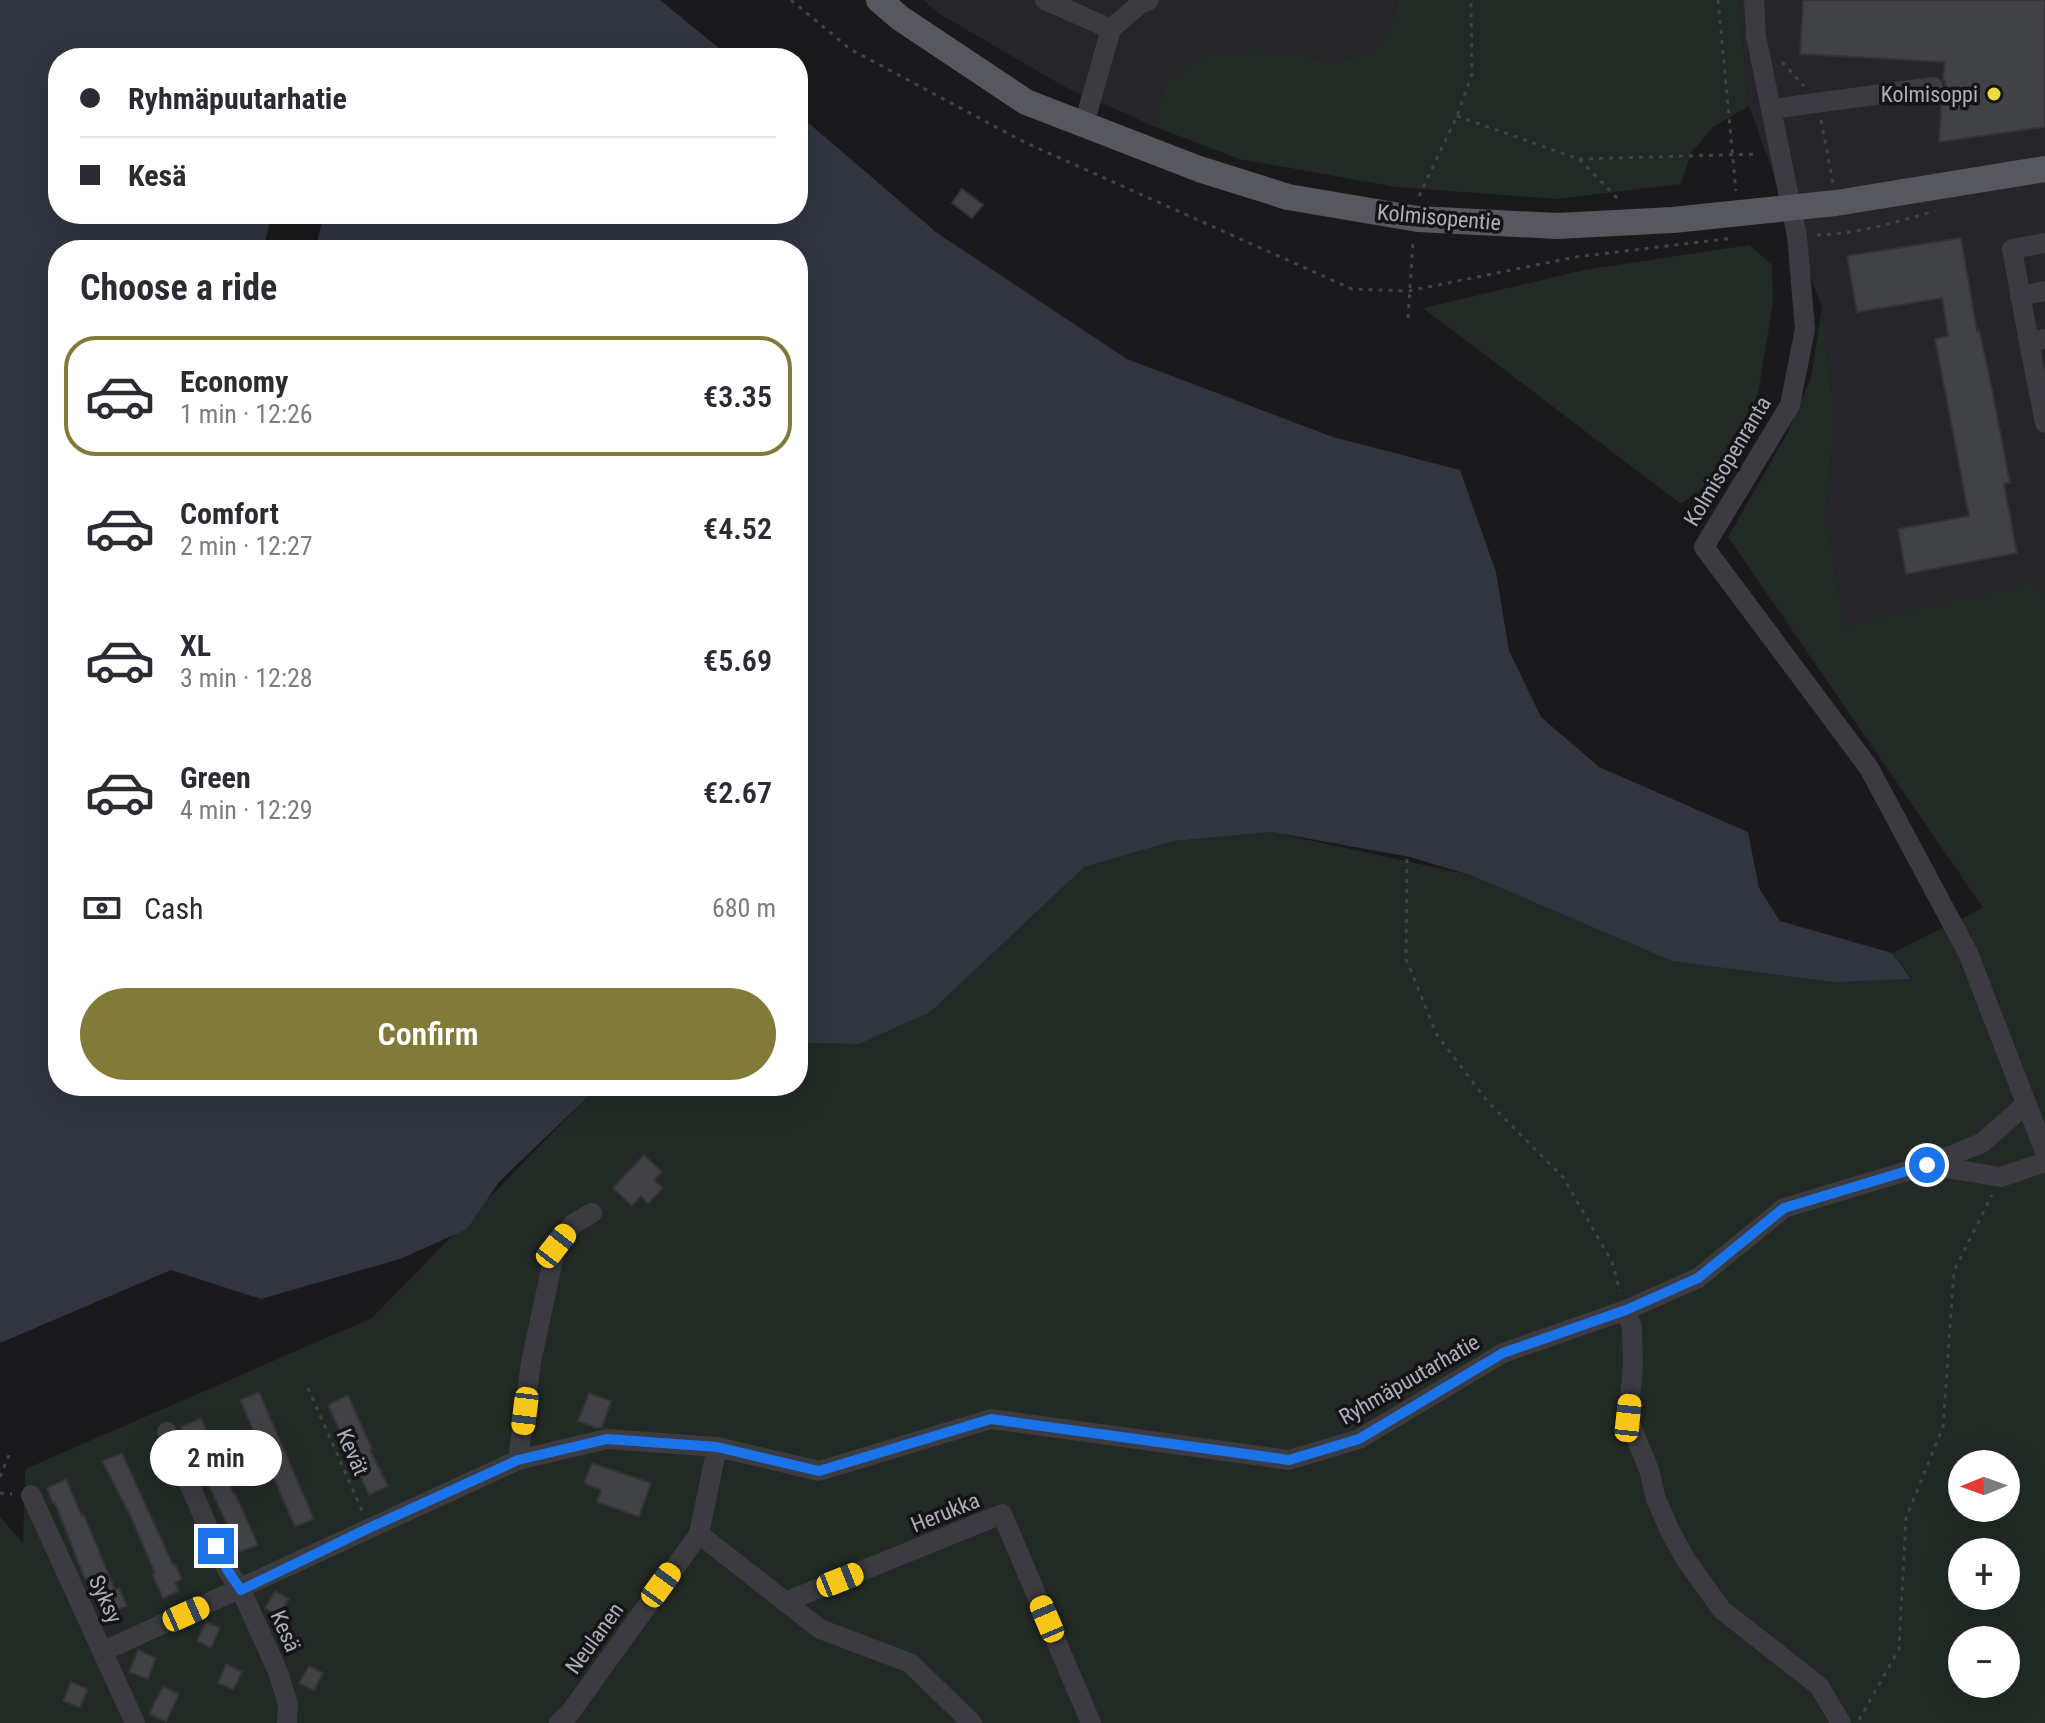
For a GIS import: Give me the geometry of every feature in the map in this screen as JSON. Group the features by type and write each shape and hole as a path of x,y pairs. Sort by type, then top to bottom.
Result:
{"main road":[{"name":"Kolmisopentie","path":"879,0 900,18 1026,102 1199,169 1288,197 1418,219 1557,226 1640,222 1736,226 1791,210 2045,169"}],"street":[{"path":"1045,0 1111,29"},
{"path":"1084,124 1111,29 1149,0"},
{"name":"Kolmisopenranta","path":"1754,0 1756,36 1797,236 1805,329 1790,405 1704,547 1869,768 1968,953 2026,1104"},
{"path":"1771,109 1933,87"},
{"path":"2045,243 2012,249 2020,296 2037,340 2045,423"},
{"path":"2020,296 2045,291"},
{"path":"2026,1104 2045,1152"},
{"name":"Ryhmäpuutarhatie","path":"104,1651 518,1460 607,1439 717,1447 819,1471 991,1419 1289,1460 1359,1439 1503,1353 1626,1310 1698,1278 1784,1208 1927,1165 1982,1143 2026,1104"},
{"path":"1927,1165 2001,1177 2045,1162"},
{"path":"518,1460 531,1362 556,1246 573,1224 592,1213"},
{"path":"1626,1310 1632,1327 1633,1366 1628,1418 1670,1531 1686,1560 1722,1610 1819,1686 1841,1723"},
{"name":"Kesä","path":"167,1432 216,1546 241,1590 278,1672 288,1704 287,1723"},
{"name":"Neulanen","path":"559,1723 569,1714 699,1534 717,1447"},
{"name":"Syksy","path":"31,1495 135,1723"},
{"name":"Herukka","path":"785,1602 1002,1514 1091,1723"},
{"path":"699,1534 820,1629 910,1663 972,1723"}],"path":[{"path":"791,0 850,49 1024,142 1352,289 1409,291 1736,226 1718,0"},
{"path":"1419,196 1457,116 1472,74 1471,0"},
{"path":"1457,116 1579,159 1780,153"},
{"path":"1579,159 1640,222"},
{"path":"1797,236 1839,235 1940,209"},
{"path":"1408,318 1414,240"},
{"path":"1407,859 1406,959 1437,1035 1488,1102 1563,1177 1612,1262 1626,1310"},
{"path":"1857,1723 1899,1649 1906,1518 1943,1427 1954,1271 2001,1177"},
{"name":"Kevät","path":"308,1388 369,1528"},
{"path":"0,1477 9,1455"}],"shaded area":[{"path":"0,0 660,0 719,48 48,48 48,224 270,224 266,240 48,240 48,1096 589,1096 499,1182 467,1229 400,1259 261,1299 171,1270 0,1343"},
{"path":"923,0 1398,0 1390,29 1372,54 1331,60 1259,49 1165,82 1153,126 1063,86 940,14"},
{"path":"1398,0 1739,0 1749,106 1713,127 1691,153 1681,184 1557,199 1396,187 1239,159 1153,126 1165,82 1209,53 1259,49 1331,60 1372,54 1390,29"},
{"path":"1739,0 2045,0 2045,595 2035,582 1845,625 1826,516 1835,419 1822,308 1749,106"},
{"path":"808,123 937,233 1127,359 1333,437 1460,470 1496,572 1509,651 1541,717 1599,767 1748,832 1759,888 1780,921 1892,953 1911,979 1833,982 1672,961 1470,875 1410,857 1272,832 1174,841 1084,867 930,1012 859,1044 808,1043 808,240 318,240 322,224 808,224"},
{"path":"1749,245 1772,265 1773,304 1758,394 1715,479 1681,504 1423,308 1584,270"},
{"path":"1822,308 1835,419 1826,516 1845,625 2036,581 2045,595 2045,1723 0,1723 0,1517 23,1543 25,1469 372,1318 588,1096 808,1096 808,1043 859,1044 1084,867 1174,841 1272,832 1470,875 1672,961 1911,978 1892,953 1983,908 1728,537 1788,432 1811,377"}],"building":[{"name":"Kolmisoppi","path":"1803,0 2045,0 2045,127 1939,142 1942,96 1946,86 1943,79 1945,62 1800,54"},
{"path":"962,189 983,205 972,218 952,203"},
{"path":"1961,238 1977,331 1989,374 2010,483 2004,484 2017,553 1906,574 1898,529 1969,516 1935,339 1948,336 1942,298 1857,312 1847,256"},
{"path":"644,1155 662,1172 654,1180 663,1188 648,1204 641,1196 632,1206 613,1188"},
{"path":"259,1392 314,1519 295,1527 240,1400"},
{"path":"589,1393 611,1401 602,1427 596,1428 578,1421"},
{"path":"348,1395 388,1486 369,1495 328,1405"},
{"path":"201,1418 258,1545 240,1552 181,1427"},
{"path":"122,1453 182,1579 175,1583 179,1591 163,1598 129,1513 102,1461"},
{"path":"592,1463 651,1483 639,1517 597,1502 601,1490 584,1483"},
{"path":"66,1479 115,1590 119,1588 127,1606 105,1615 89,1578 85,1579 47,1488"},
{"path":"275,1591 289,1599 279,1616 265,1608"},
{"path":"206,1622 220,1628 211,1648 197,1641"},
{"path":"138,1650 156,1658 148,1679 129,1672"},
{"path":"226,1664 242,1672 233,1690 218,1683"},
{"path":"309,1666 323,1673 314,1691 299,1683"},
{"path":"71,1682 88,1689 80,1708 63,1701"},
{"path":"163,1686 179,1694 166,1722 149,1714"}],"place":[{"name":"Kolmisoppi","path":"1994,94"}],"route":[{"path":"216,1546 241,1590 518,1460 607,1439 717,1447 819,1471 991,1419 1289,1460 1359,1439 1503,1353 1626,1310 1698,1278 1784,1208 1927,1165"}]}
